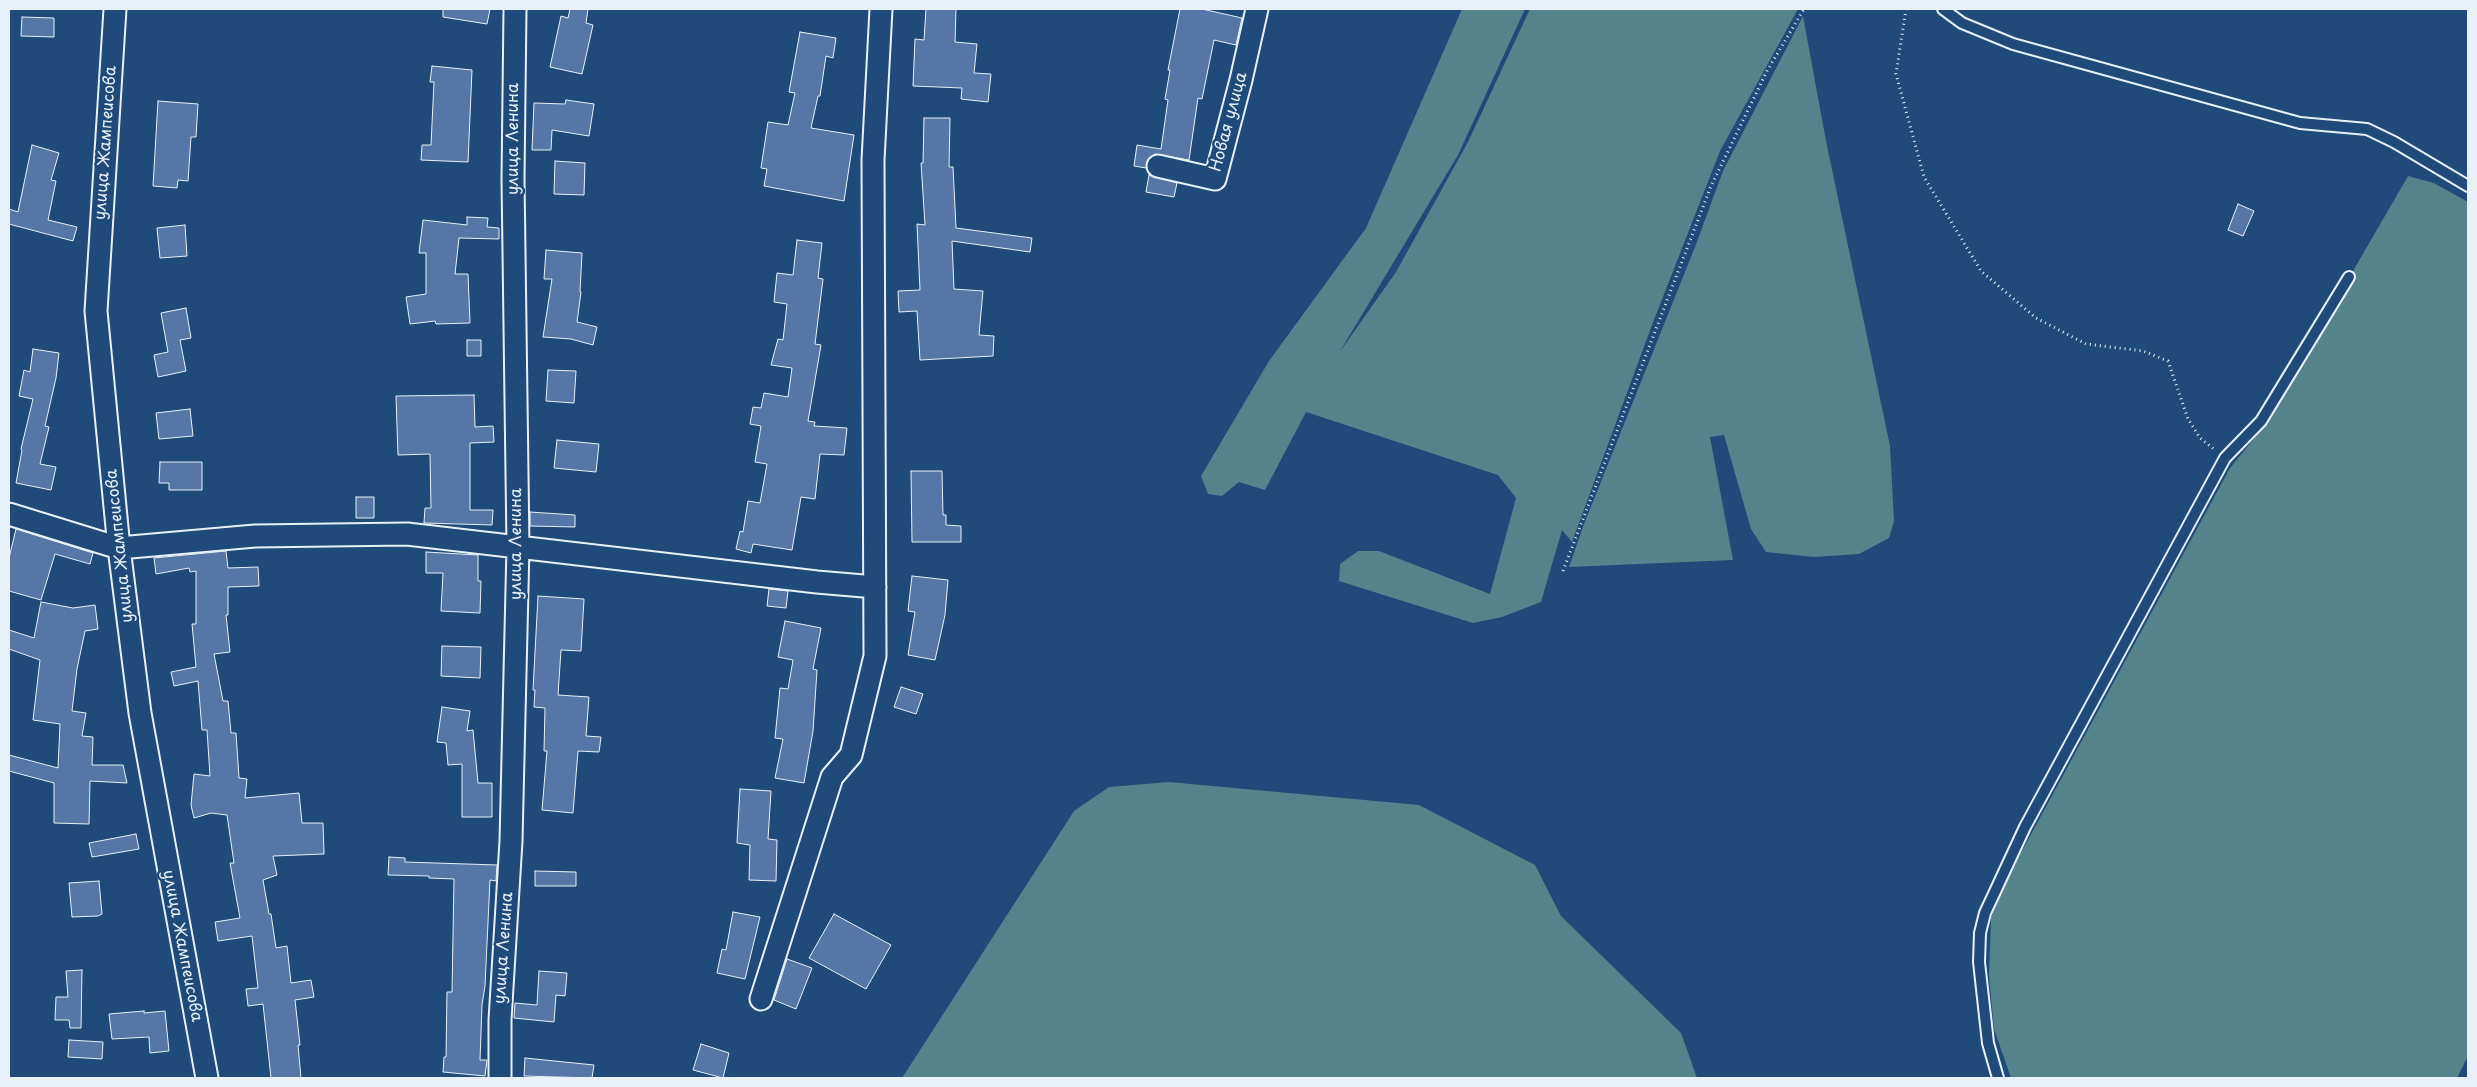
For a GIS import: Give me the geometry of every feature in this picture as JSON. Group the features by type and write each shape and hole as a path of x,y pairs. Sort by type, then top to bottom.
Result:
{"street":[{"name":"улица Жампеисова","path":"115,9 96,311 119,548 140,713 207,1078"},
{"name":"улица Ленина","path":"500,1078 500,1020 511,841 518,547 513,179 515,9"},
{"path":"760,998 832,777 852,755 875,656 873,160 881,9"},
{"name":"Новая улица","path":"1158,166 1215,179 1257,9"},
{"path":"9,514 119,548 255,536 408,534 817,582 875,587"}],"lane":[{"path":"1943,9 1962,23 2012,44 2300,123 2366,129 2394,142 2468,186"},
{"path":"1998,1078 1988,1043 1978,962 1980,933 1985,913 2025,827 2225,458 2261,420 2349,277"}],"path":[{"path":"1563,571 1711,186 1767,71 1804,9"},
{"path":"1906,9 1896,74 1924,177 1981,271 2036,318 2086,344 2143,351 2168,361 2188,419 2200,438 2225,458"}],"green space":[{"path":"1462,9 1525,9 1458,155 1339,353 1396,272 1468,142 1530,9 1798,9 1720,151 1652,325 1572,542 1562,530 1541,602 1502,617 1473,623 1339,581 1340,564 1358,551 1379,551 1490,594 1516,498 1498,475 1306,412 1265,490 1239,482 1222,496 1208,494 1201,476 1269,361 1366,228"},
{"path":"1803,16 1826,141 1890,446 1894,521 1889,538 1859,554 1814,557 1766,552 1751,529 1724,435 1710,437 1733,560 1569,567 1584,524 1695,247 1723,171"},
{"path":"2408,176 2434,183 2468,202 2468,1056 2457,1078 2011,1078 1994,1029 1989,976 1991,918 2004,884 2230,468 2261,430"},
{"path":"1169,782 1419,805 1535,865 1561,916 1681,1033 1697,1078 902,1078 1074,811 1109,787"}],"building":[{"path":"443,9 490,9 487,24 443,17"},
{"path":"570,9 588,9 586,23 593,25 582,74 550,67 561,16 568,18"},
{"path":"926,9 956,9 955,42 977,44 974,73 991,74 988,102 961,99 962,88 913,86 915,39 924,40"},
{"path":"1180,9 1202,9 1242,18 1236,45 1214,40 1202,99 1198,98 1189,160 1155,154 1149,158 1146,168 1134,166 1137,145 1161,149 1168,100 1165,99 1170,70 1168,70"},
{"path":"22,17 54,18 54,37 21,36"},
{"path":"800,32 836,38 833,58 826,56 820,96 818,96 811,128 854,135 844,201 764,186 767,169 761,168 768,122 788,125 795,93 789,92"},
{"path":"432,66 472,70 468,162 421,160 422,145 431,145 434,82 430,82"},
{"path":"566,100 594,104 589,136 552,130 551,150 532,150 534,103 565,104"},
{"path":"158,101 198,104 196,137 191,137 188,181 178,180 177,188 153,186"},
{"path":"924,118 950,118 949,167 953,167 956,228 1032,238 1030,252 952,241 954,289 983,291 979,335 994,336 993,356 920,360 917,311 899,312 898,291 920,290 917,224 925,225 921,163 923,163"},
{"path":"32,145 59,153 51,180 56,181 48,220 77,227 73,241 9,224 9,209 18,212"},
{"path":"555,161 585,163 584,195 554,194"},
{"path":"1149,175 1177,183 1174,197 1146,192"},
{"path":"2238,204 2254,211 2243,236 2228,230"},
{"path":"467,217 488,218 487,227 499,228 499,239 459,238 455,274 468,274 470,323 436,324 435,321 410,324 406,297 426,294 426,253 419,253 423,220 467,225"},
{"path":"185,225 187,256 160,258 157,228"},
{"path":"797,240 822,243 818,278 823,279 815,344 821,345 808,421 815,422 814,426 847,428 844,455 820,454 815,499 801,497 792,550 753,544 751,553 736,549 740,531 743,532 748,501 760,503 767,464 755,462 761,426 750,424 753,407 761,408 764,393 788,397 792,368 771,365 778,339 783,340 787,304 774,302 777,273 793,275"},
{"path":"546,250 582,253 581,292 577,322 597,327 593,345 571,339 543,337 552,279 544,279"},
{"path":"186,308 191,338 180,340 186,371 158,377 154,355 168,352 161,313"},
{"path":"467,340 481,340 481,356 467,356"},
{"path":"33,349 59,353 56,378 45,426 49,427 40,464 56,467 51,490 16,483 21,449 33,399 19,396 24,370 30,372"},
{"path":"548,370 576,371 574,403 546,401"},
{"path":"474,395 475,427 493,426 494,442 470,443 470,510 493,510 492,525 424,523 425,508 431,508 430,454 398,455 396,396"},
{"path":"190,409 193,436 159,439 156,413"},
{"path":"557,440 599,444 596,472 554,468"},
{"path":"160,462 202,462 202,490 169,490 169,483 159,483"},
{"path":"911,471 942,471 943,515 946,515 946,525 961,526 961,542 912,542"},
{"path":"356,497 374,497 374,518 356,518"},
{"path":"530,512 575,515 575,527 530,526"},
{"path":"16,529 93,553 90,564 55,554 41,600 9,591 9,558"},
{"path":"226,551 228,568 258,567 259,586 228,587 228,615 226,615 230,652 214,654 223,701 228,701 231,733 236,733 239,778 247,779 245,798 299,793 302,823 323,823 324,854 273,856 277,875 263,880 276,948 287,946 291,983 311,980 314,997 295,1000 300,1045 298,1045 301,1078 271,1078 263,1004 248,1006 246,989 258,988 252,936 218,941 215,922 240,918 230,863 234,863 227,815 211,813 194,818 191,805 194,774 210,776 207,730 202,730 198,681 174,686 171,672 196,667 192,624 196,624 196,571 190,572 189,568 156,574 154,558"},
{"path":"426,552 478,555 478,581 481,581 480,613 441,611 443,573 426,573"},
{"path":"912,576 948,580 945,615 935,660 908,655 915,612 908,611"},
{"path":"769,589 788,591 786,608 767,606"},
{"path":"538,596 584,599 581,651 561,650 558,695 589,697 586,736 601,737 599,752 578,751 573,813 542,810 547,751 544,751 545,708 534,707 535,690 533,690"},
{"path":"41,602 73,608 95,605 98,629 85,631 77,669 72,711 86,713 82,736 93,737 92,765 123,765 127,783 90,781 89,824 54,823 54,783 9,771 9,755 58,768 60,724 33,720 40,660 9,649 9,630 34,638"},
{"path":"785,621 821,628 813,669 817,670 813,731 804,783 775,778 783,739 775,738 780,688 788,689 793,660 778,657"},
{"path":"442,646 481,647 480,678 441,676"},
{"path":"901,687 923,694 916,714 894,707"},
{"path":"442,707 470,711 467,731 473,730 478,783 492,783 492,817 462,817 462,764 448,765 446,743 437,742"},
{"path":"740,789 771,791 768,839 777,840 776,881 749,880 750,845 737,843"},
{"path":"136,834 139,849 92,857 89,843"},
{"path":"389,857 405,858 405,862 497,865 496,881 490,880 485,986 482,1005 480,1060 487,1060 485,1076 443,1072 444,1057 446,1057 447,992 452,992 454,879 388,875"},
{"path":"535,871 576,872 576,886 535,886"},
{"path":"99,881 102,914 98,916 72,917 69,883"},
{"path":"733,912 760,917 745,979 717,973 722,949 726,950"},
{"path":"834,914 891,945 866,989 809,958"},
{"path":"787,959 812,968 796,1009 774,1000"},
{"path":"82,970 81,1028 70,1028 69,1020 55,1020 56,997 68,997 66,971"},
{"path":"539,971 567,973 565,996 556,995 554,1022 514,1018 515,1003 537,1005"},
{"path":"144,1011 144,1013 165,1011 169,1051 150,1053 149,1037 112,1039 109,1014"},
{"path":"69,1040 103,1042 102,1059 68,1057"},
{"path":"701,1044 729,1053 723,1078 693,1070"},
{"path":"525,1058 594,1065 592,1078 524,1076"}]}
